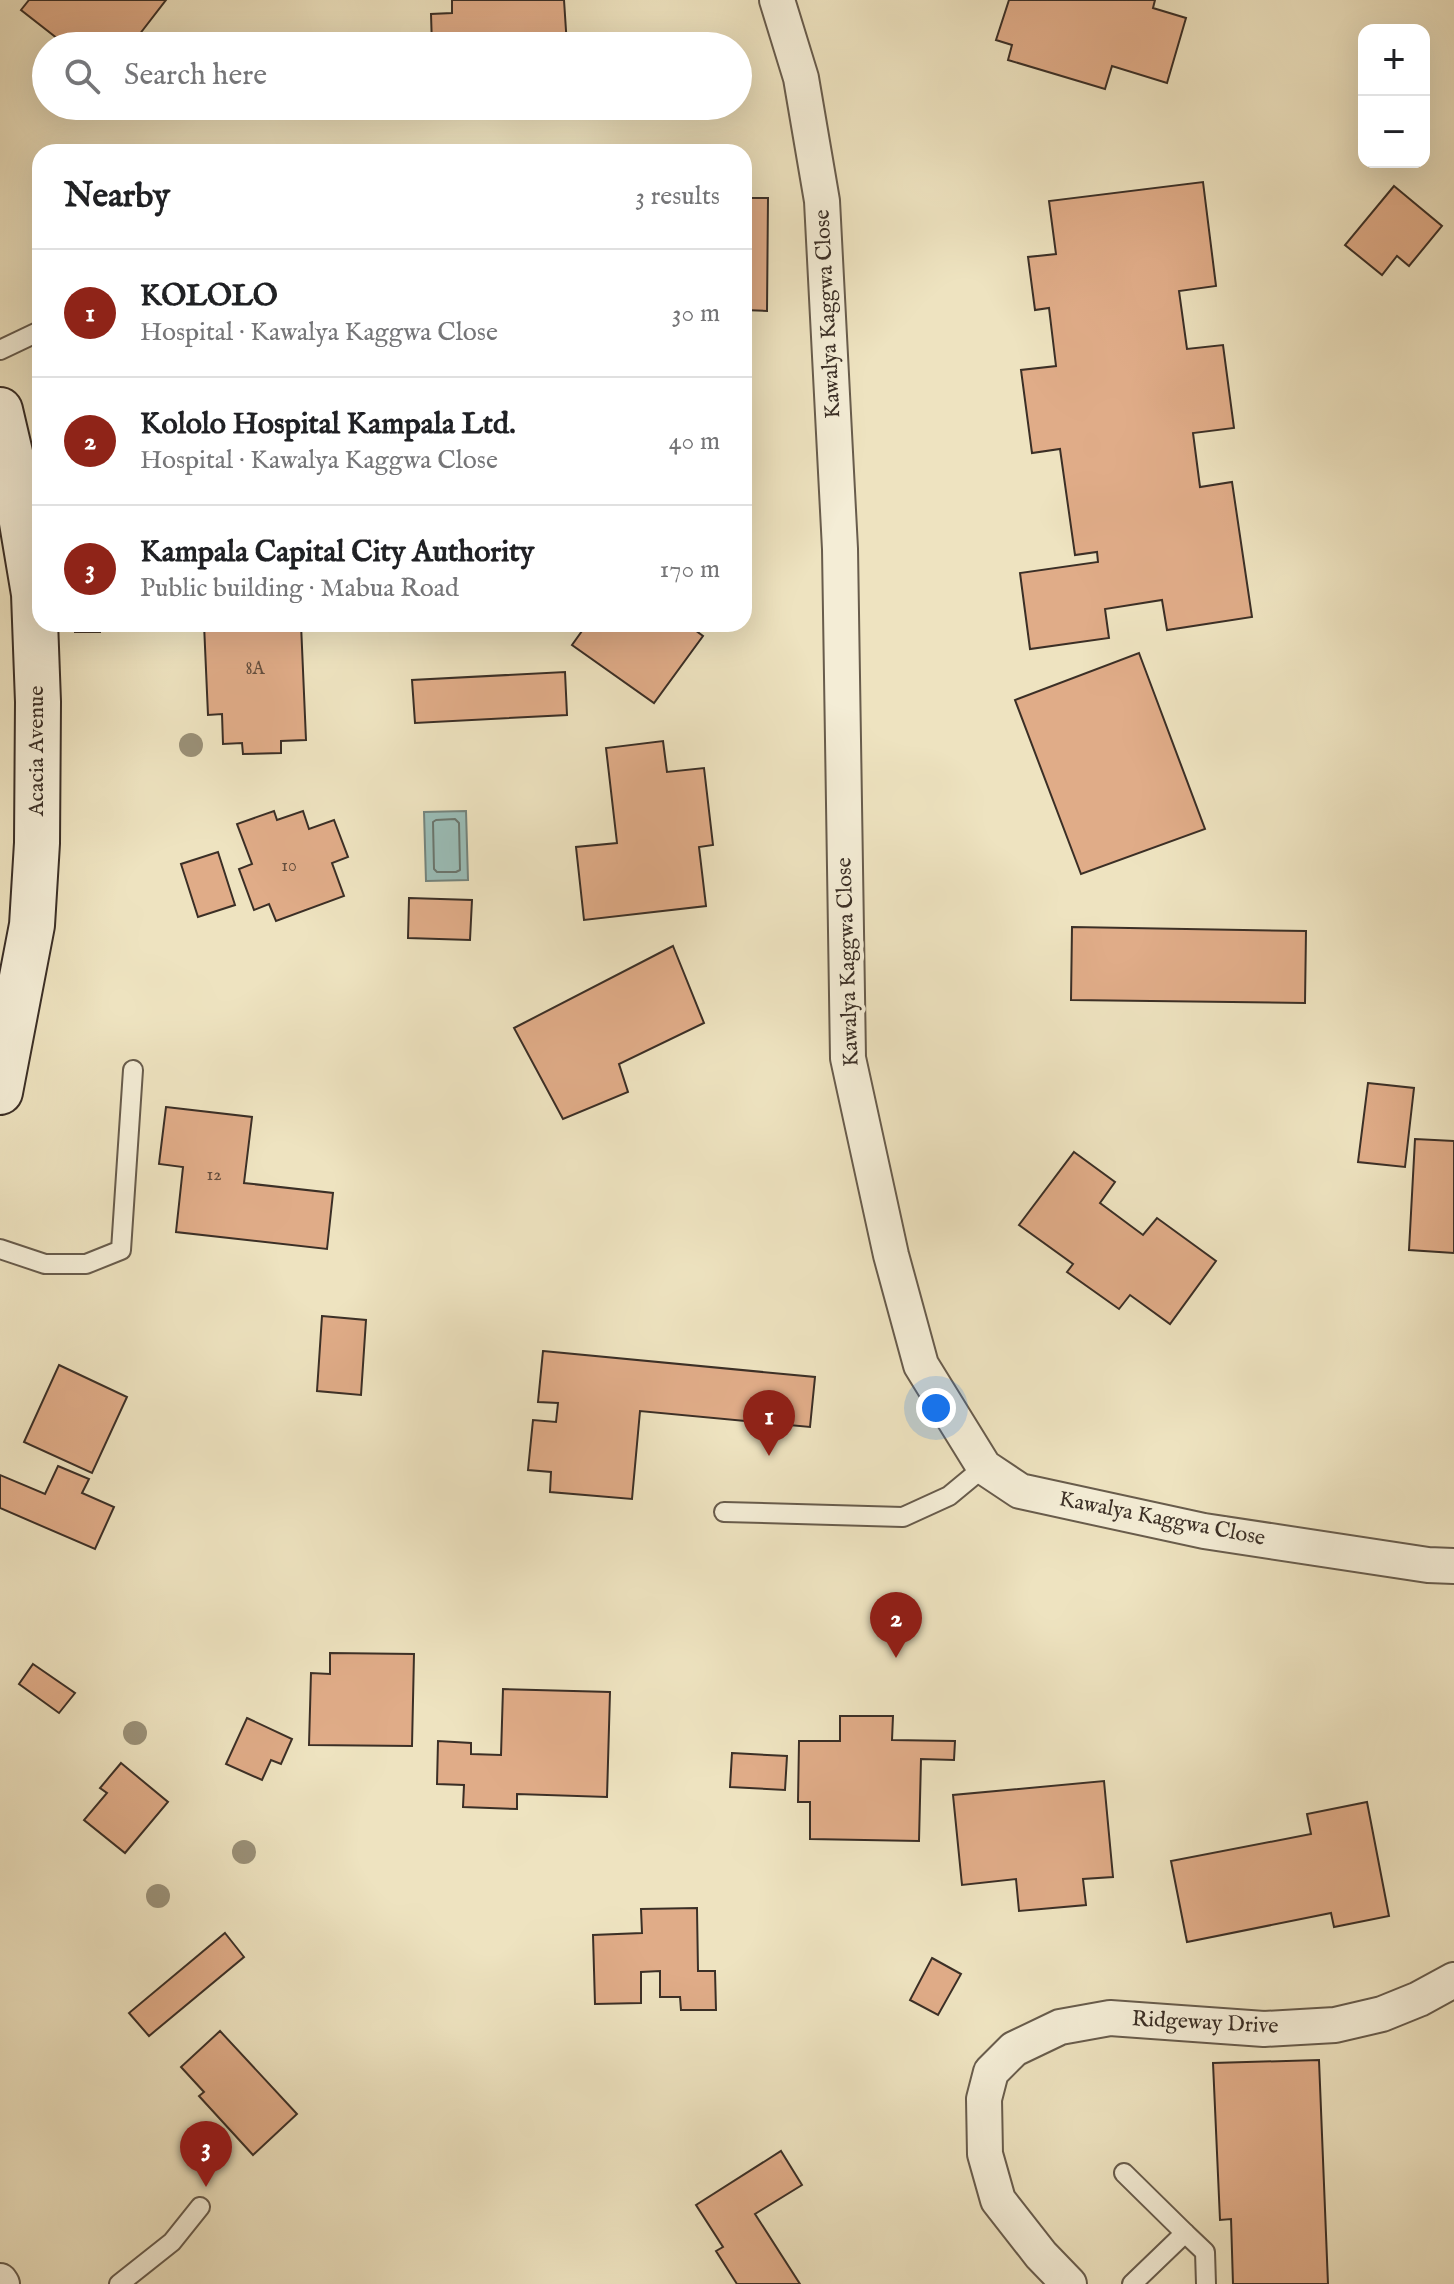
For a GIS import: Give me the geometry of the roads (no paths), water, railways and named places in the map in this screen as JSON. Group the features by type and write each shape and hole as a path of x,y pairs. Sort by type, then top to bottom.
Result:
{"main road":[{"name":"Acacia Avenue","path":"0,410 32,534"},
{"name":"Acacia Avenue","path":"0,1092 32,925 37,843 37,632"}],"street":[{"name":"Kawalya Kaggwa Close","path":"777,0 801,78 822,201 840,549 848,1058 891,1255 921,1365 984,1467 1020,1491 1204,1531 1428,1565 1454,1566"},
{"name":"Ridgeway Drive","path":"1069,2284 1041,2255 998,2200 985,2154 984,2099 991,2072 1014,2049 1060,2027 1110,2018 1264,2029 1335,2025 1382,2014 1454,1980"}],"lane":[{"path":"0,350 32,335"},
{"path":"0,1249 45,1264 86,1264 121,1250 133,1070"},
{"path":"724,1512 903,1517 949,1496 984,1467"},
{"path":"1124,2173 1205,2252 1206,2284"},
{"path":"119,2284 172,2242 200,2207"},
{"path":"1132,2284 1185,2233"}],"water":[{"path":"466,811 468,880 426,881 424,812"}],"place":[{"name":"KOLOLO","path":"769,1456"},
{"name":"Kololo Hospital Kampala Ltd.","path":"896,1658"},
{"name":"Kampala Capital City Authority","path":"206,2187"}]}
